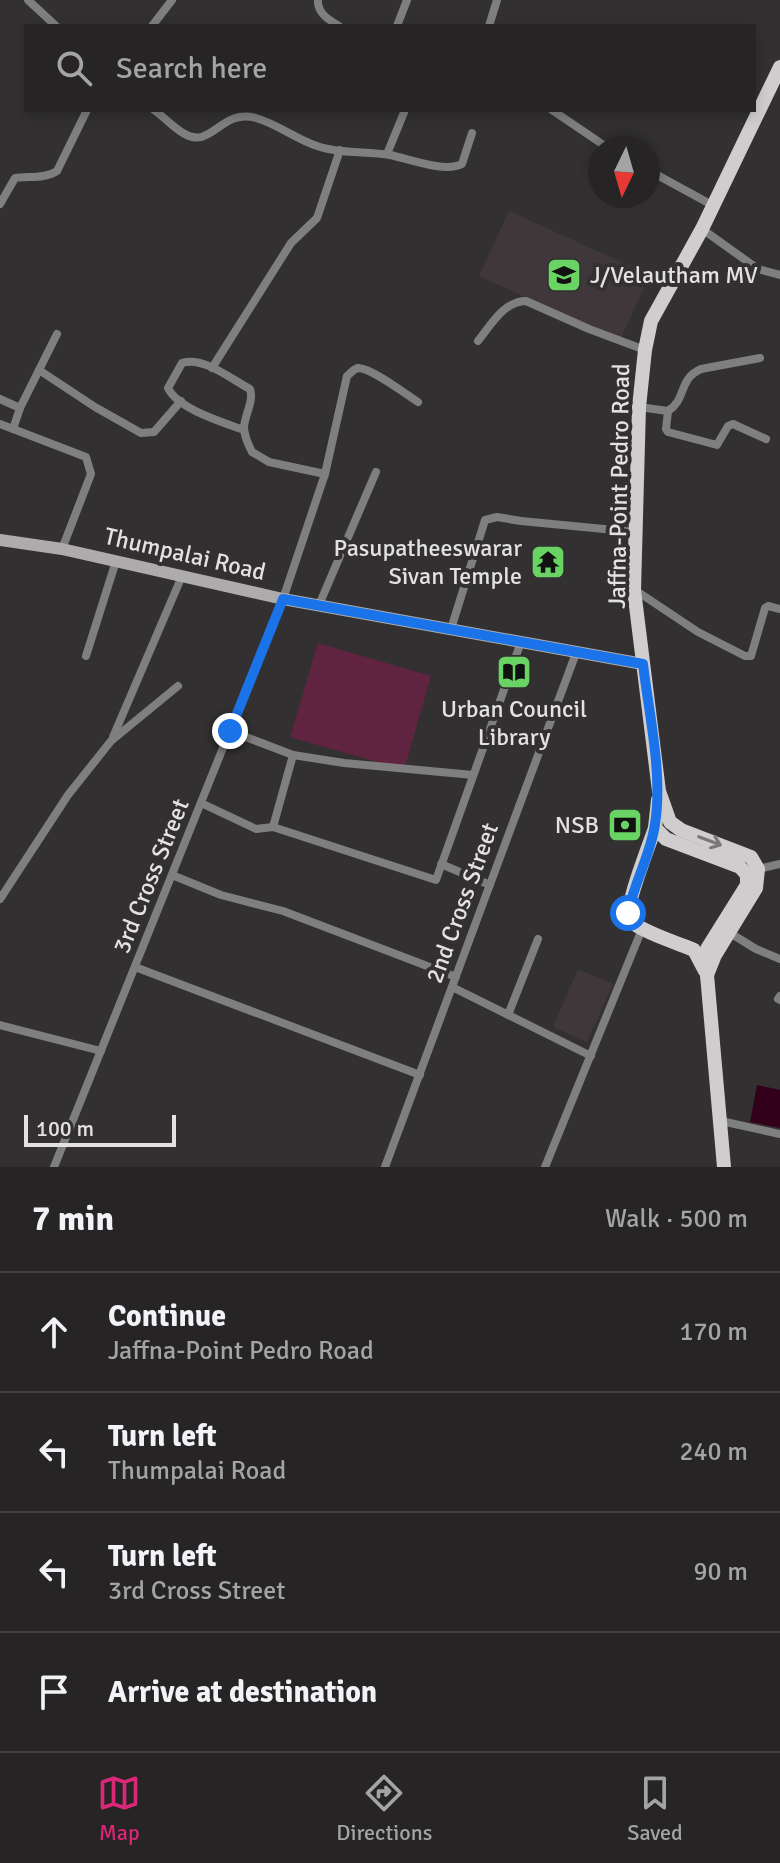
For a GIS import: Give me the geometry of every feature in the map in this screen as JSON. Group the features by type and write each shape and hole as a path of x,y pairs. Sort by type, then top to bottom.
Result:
{"main road":[{"name":"Jaffna-Point Pedro Road","path":"758,869 751,857 681,830 670,822 659,791 634,590 635,532 639,407 651,321 714,206 780,67"},
{"name":"Jaffna-Point Pedro Road","path":"642,929 630,920 628,913 655,828 659,791"},
{"path":"655,828 666,839 740,867 747,875 747,885 707,949 724,1167"},
{"path":"707,975 715,955 756,888 758,869"},
{"path":"642,929 694,950 707,975"}],"street":[{"path":"28,0 54,24"},
{"path":"154,24 172,0"},
{"path":"318,0 326,19 335,24"},
{"path":"398,24 407,0"},
{"path":"490,24 497,0"},
{"path":"0,204 15,178 49,177 57,171 86,112"},
{"path":"156,112 184,134 196,138 208,135 238,116 255,118 319,147 387,154 456,168 462,164 472,133"},
{"path":"387,154 404,112"},
{"path":"555,112 590,136"},
{"path":"212,368 291,243 317,218 340,150"},
{"path":"660,177 714,206"},
{"path":"702,229 758,269 780,275"},
{"path":"478,341 508,305 526,301 645,350"},
{"path":"13,429 20,408 57,334"},
{"path":"639,407 668,411 677,404 688,377 694,372 760,358"},
{"path":"244,430 210,418 170,394 168,388 182,363 192,361 212,368 252,392 244,430 252,452 269,462 325,474"},
{"name":"3rd Cross Street","path":"54,1167 283,599 325,474 347,376 360,368 384,379 418,402"},
{"path":"39,370 141,433 154,432 181,401"},
{"path":"0,399 20,408"},
{"path":"668,411 667,431 683,436 717,445 728,426 733,424 766,439"},
{"path":"0,424 86,457 91,474 62,549"},
{"path":"319,605 376,472"},
{"path":"451,629 485,520 497,517 635,532"},
{"name":"Thumpalai Road","path":"0,540 62,549 283,599 643,664"},
{"path":"86,656 116,561"},
{"path":"111,741 182,576"},
{"path":"634,590 698,632 745,656 751,656 765,608 780,609"},
{"path":"201,803 256,829 273,827 436,880 521,642"},
{"name":"2nd Cross Street","path":"385,1167 576,653"},
{"path":"0,899 68,795 111,741 178,686"},
{"path":"230,731 293,755 473,775"},
{"path":"273,827 293,755"},
{"path":"441,864 490,885"},
{"path":"758,869 780,864"},
{"path":"172,875 221,895 283,911 456,977"},
{"path":"545,1167 642,929"},
{"path":"730,933 780,959"},
{"path":"508,1015 538,939"},
{"path":"135,967 420,1075"},
{"path":"452,987 591,1056"},
{"path":"0,1025 101,1051"},
{"path":"721,1121 780,1134"}],"shaded area":[{"name":"J/Velautham MV","path":"509,211 650,275 620,340 479,276"},
{"path":"318,643 431,676 404,770 290,737"},
{"path":"578,969 613,984 587,1042 553,1027"},
{"path":"757,1085 780,1090 780,1128 750,1122"}],"place":[{"name":"J/Velautham MV","path":"564,275"},
{"name":"Pasupatheeswarar Sivan Temple","path":"548,562"},
{"name":"Urban Council Library","path":"514,672"},
{"name":"NSB","path":"625,825"}],"route":[{"path":"230,731 283,599 643,664 659,791 655,828 628,913"}]}
